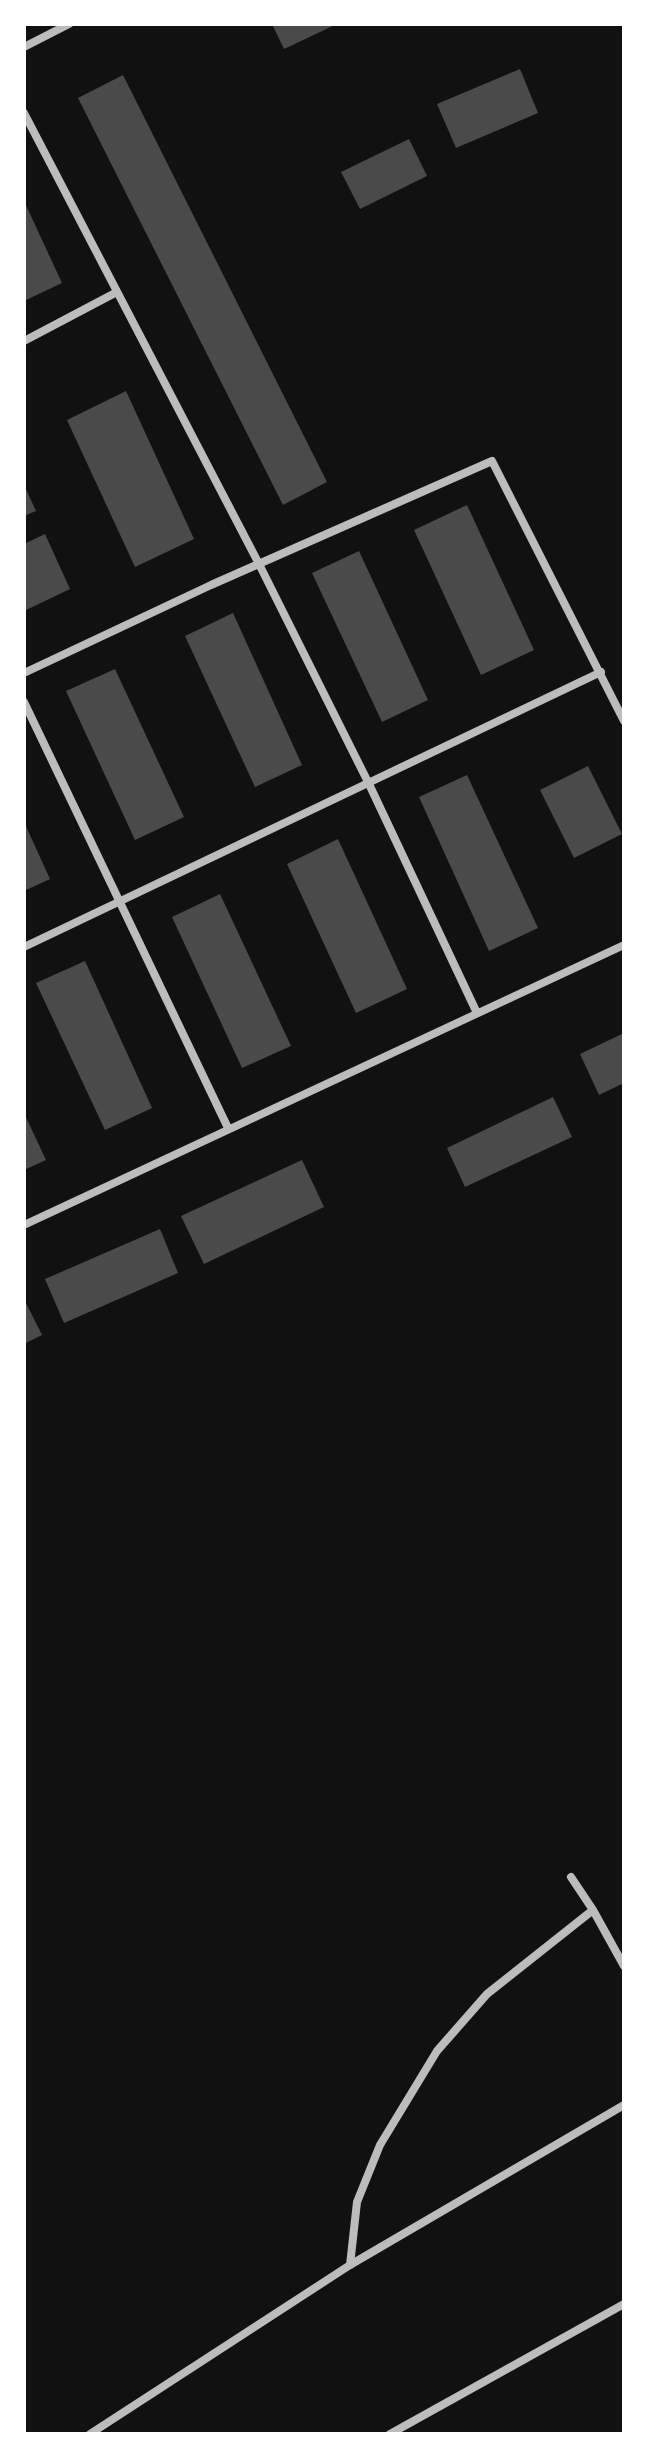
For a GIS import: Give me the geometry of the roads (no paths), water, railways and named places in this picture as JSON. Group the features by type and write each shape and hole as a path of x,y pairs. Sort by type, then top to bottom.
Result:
{"street":[{"path":"24,47 69,24"},
{"path":"24,113 259,564 369,784 477,1013"},
{"path":"24,341 117,292"},
{"path":"24,673 492,461 624,721"},
{"path":"24,947 601,672"},
{"path":"24,702 228,1128"},
{"path":"24,1225 624,945"},
{"path":"571,1877 624,1966"},
{"path":"350,2265 357,2202 380,2145 437,2051 487,1994 593,1910"},
{"path":"90,2434 350,2265 624,2105"},
{"path":"390,2434 624,2304"}]}
